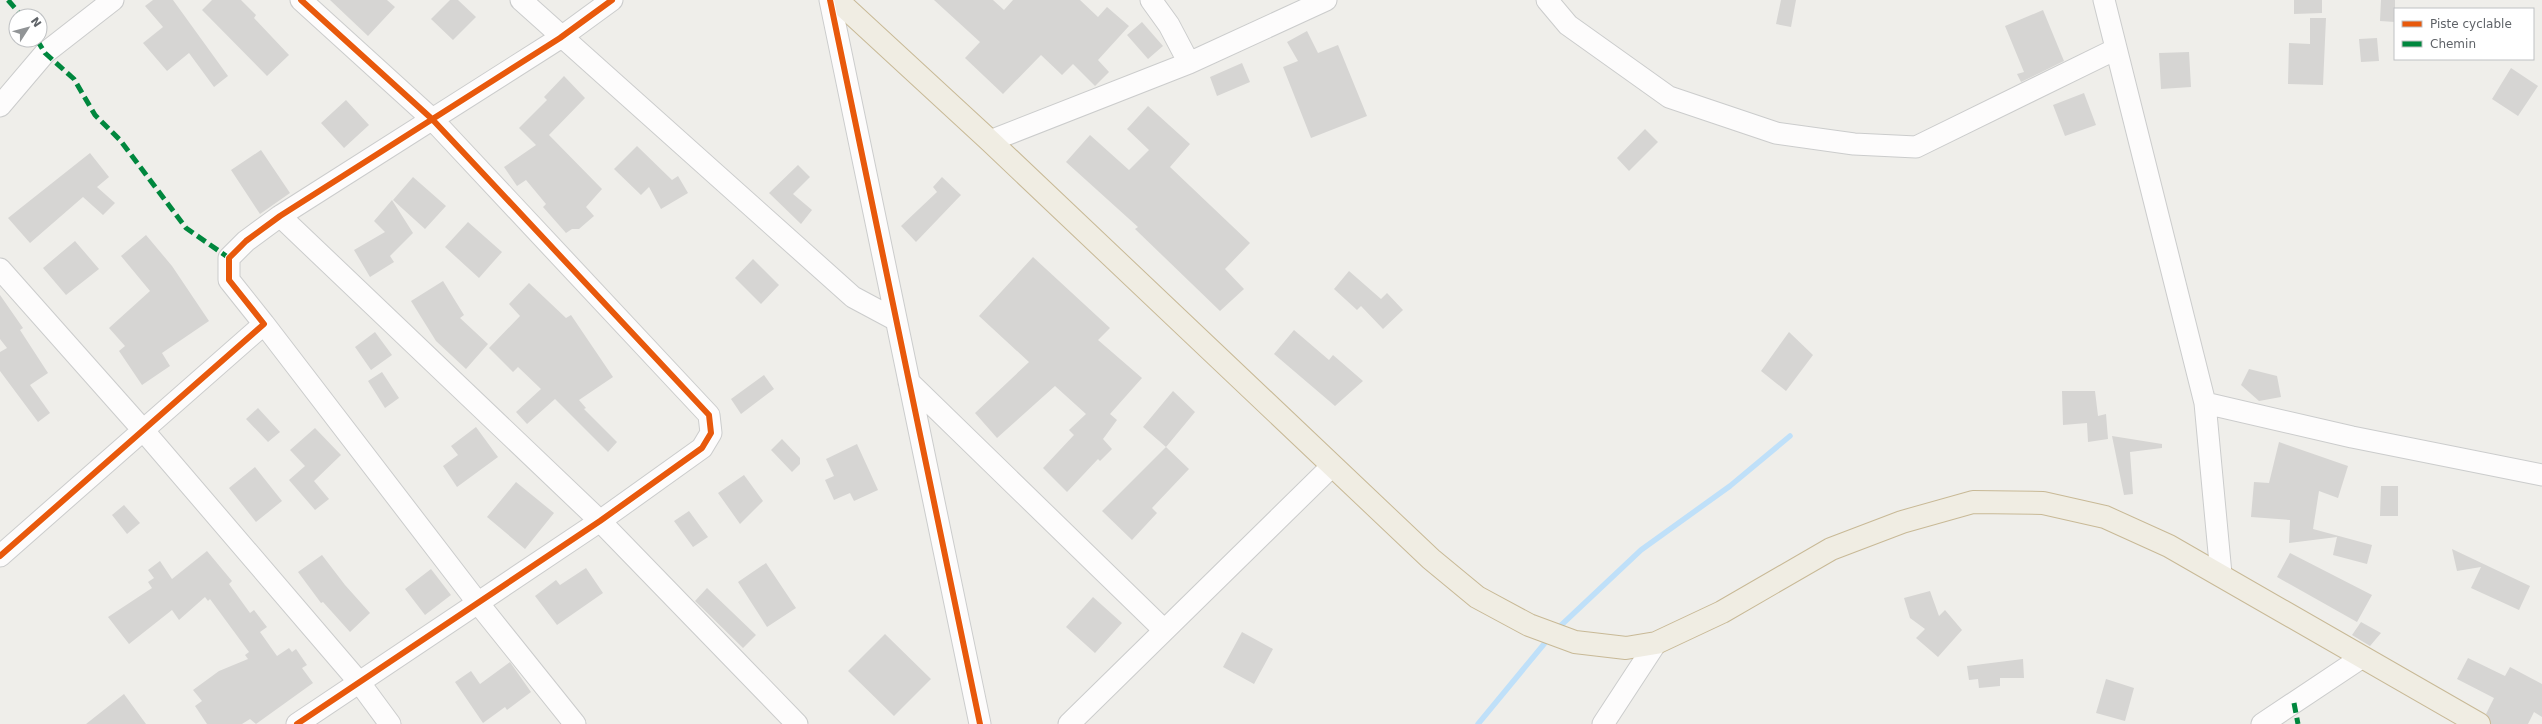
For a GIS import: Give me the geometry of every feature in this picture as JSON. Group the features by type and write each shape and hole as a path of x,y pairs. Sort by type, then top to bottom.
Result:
{"highway":[{"path":"837,0 990,141 1430,559 1477,598 1530,625 1575,642 1626,648 1656,643 1722,612 1831,549 1902,522 1973,502 2043,503 2105,517 2169,546 2220,574 2361,658 2479,724"}],"street":[{"path":"0,106 45,53 113,0"},
{"path":"297,724 600,521 702,448 711,433 709,415 432,119 301,0"},
{"path":"521,0 560,38 853,297 896,320"},
{"path":"575,724 478,603 229,280 229,258 246,241 280,216 560,38 612,0"},
{"path":"830,0 980,724"},
{"path":"1151,0 1170,26 1189,63"},
{"path":"990,141 1189,63 1284,21 1326,0"},
{"path":"1547,0 1568,25 1669,97 1776,133 1854,144 1916,146 2116,49"},
{"path":"2104,0 2205,403 2220,574"},
{"path":"280,216 600,521 797,724"},
{"path":"0,269 143,430 359,682 390,724"},
{"path":"0,556 264,324"},
{"path":"909,382 1164,630"},
{"path":"2205,403 2352,437 2542,476"},
{"path":"1069,724 1332,466"},
{"path":"1603,724 1656,643"},
{"path":"2262,724 2361,658"}],"building":[{"path":"153,0 173,0 228,76 214,87 189,53 167,71 143,43 163,27 145,6"},
{"path":"212,0 241,0 256,15 254,18 289,55 267,76 202,10"},
{"path":"330,0 387,0 395,7 368,36"},
{"path":"450,0 458,0 476,17 453,40 431,19"},
{"path":"934,0 993,0 1004,10 1013,0 1080,0 1098,17 1107,7 1129,26 1098,60 1109,72 1095,86 1073,64 1062,75 1041,55 1003,94 965,58 980,42"},
{"path":"1781,0 1796,0 1791,27 1776,24"},
{"path":"2294,0 2322,0 2322,13 2294,14"},
{"path":"2381,0 2395,0 2394,22 2380,21"},
{"path":"2043,10 2064,61 2021,82 2017,74 2024,72 2005,26"},
{"path":"2310,18 2326,18 2323,85 2288,84 2289,43 2310,44"},
{"path":"1142,22 1163,46 1148,59 1127,35"},
{"path":"1307,31 1318,53 1338,45 1367,116 1311,138 1283,67 1298,61 1287,42"},
{"path":"2377,38 2379,61 2361,62 2359,39"},
{"path":"2189,52 2191,87 2161,89 2159,53"},
{"path":"1242,63 1250,82 1217,96 1210,77"},
{"path":"2511,68 2538,86 2518,116 2492,99"},
{"path":"564,76 585,98 549,135 602,189 586,207 594,216 579,229 572,229 566,233 543,207 546,204 526,180 517,186 504,167 536,145 519,128 547,100 544,97"},
{"path":"2084,93 2096,125 2065,136 2053,105"},
{"path":"346,100 369,125 344,148 321,123"},
{"path":"1148,106 1190,144 1170,167 1250,243 1225,269 1244,289 1220,311 1135,229 1138,227 1066,162 1090,135 1129,170 1149,150 1127,129"},
{"path":"1645,129 1658,142 1629,171 1617,158"},
{"path":"637,146 672,180 678,176 688,193 661,209 649,187 641,195 614,169"},
{"path":"261,150 290,193 260,214 231,170"},
{"path":"90,153 109,177 97,187 115,203 103,215 83,197 30,243 8,218"},
{"path":"798,165 810,177 793,194 812,210 801,224 769,193"},
{"path":"413,177 446,206 425,229 393,200"},
{"path":"942,177 961,195 916,242 901,226 937,192 933,187"},
{"path":"392,200 413,233 390,256 394,262 370,277 354,250 385,232 374,221"},
{"path":"468,222 502,252 479,278 445,247"},
{"path":"146,235 172,266 209,321 162,353 170,366 142,385 119,351 125,346 109,328 150,291 121,256"},
{"path":"75,241 99,269 66,295 43,268"},
{"path":"1033,257 1110,328 1098,340 1142,378 1110,414 1117,420 1103,439 1112,449 1100,461 1098,459 1067,492 1043,468 1074,435 1069,430 1086,414 1055,386 997,438 975,413 1029,362 979,316"},
{"path":"753,259 779,285 761,304 735,278"},
{"path":"1349,271 1381,299 1387,293 1403,310 1383,329 1361,306 1357,310 1334,289"},
{"path":"443,281 464,315 460,318 488,344 466,369 436,341 411,301"},
{"path":"529,283 566,318 571,315 613,377 579,400 586,408 584,409 617,442 608,452 555,399 527,424 516,412 541,389 518,367 513,372 489,348 520,316 509,304"},
{"path":"0,295 23,328 20,330 48,373 30,385 50,413 38,422 0,371 0,352 7,348 0,339"},
{"path":"1294,330 1329,360 1333,355 1363,381 1335,406 1274,354"},
{"path":"375,332 392,355 371,370 355,347"},
{"path":"1789,332 1813,355 1786,391 1761,371"},
{"path":"2249,369 2277,376 2281,397 2259,401 2241,385"},
{"path":"382,372 399,398 385,408 368,381"},
{"path":"764,375 774,389 741,414 731,399"},
{"path":"1173,391 1195,412 1166,447 1143,427"},
{"path":"2062,391 2095,391 2098,416 2106,414 2108,439 2088,442 2087,423 2063,425"},
{"path":"258,408 280,432 268,442 246,419"},
{"path":"476,427 498,457 457,487 443,466 458,455 451,446"},
{"path":"315,428 341,455 314,481 329,499 315,510 289,480 305,466 290,450"},
{"path":"2112,436 2162,444 2162,448 2130,452 2133,494 2124,495"},
{"path":"782,439 800,458 800,464 792,472 771,450"},
{"path":"2279,442 2348,466 2338,498 2319,491 2313,529 2372,545 2367,564 2333,555 2337,537 2289,543 2290,520 2251,517 2254,482 2269,483"},
{"path":"857,444 878,490 854,501 850,493 834,500 825,480 834,476 826,459"},
{"path":"1166,447 1189,469 1152,508 1157,513 1132,540 1102,511"},
{"path":"255,467 282,501 256,522 229,488"},
{"path":"744,475 763,501 740,524 718,493"},
{"path":"516,482 554,513 525,549 487,517"},
{"path":"2381,486 2398,486 2398,516 2380,516"},
{"path":"124,505 140,523 127,534 112,515"},
{"path":"689,511 708,537 693,547 674,521"},
{"path":"2452,549 2530,586 2519,610 2471,588 2481,567 2457,571"},
{"path":"207,551 232,581 229,584 250,613 254,610 267,627 260,632 277,656 289,648 292,652 296,649 307,665 302,668 313,683 256,724 250,719 242,724 207,724 195,706 202,701 193,690 219,671 248,659 245,655 249,652 210,599 208,601 205,597 179,620 172,610 129,644 108,617 152,588 148,582 154,578 148,570 160,561 172,579"},
{"path":"2290,553 2372,595 2357,622 2277,577"},
{"path":"322,555 345,585 370,613 350,632 323,602 321,603 298,572"},
{"path":"766,563 796,608 767,627 738,582"},
{"path":"586,568 603,593 557,625 535,596 556,580 560,585"},
{"path":"431,569 451,595 425,615 405,589"},
{"path":"707,588 756,635 743,648 695,601"},
{"path":"1930,591 1939,616 1945,610 1962,630 1938,657 1916,638 1925,629 1910,618 1904,598"},
{"path":"1093,597 1122,623 1095,653 1066,627"},
{"path":"2361,622 2381,633 2370,646 2352,635"},
{"path":"1242,632 1273,649 1254,684 1223,667"},
{"path":"885,634 931,679 894,716 848,671"},
{"path":"2468,658 2505,676 2510,667 2542,684 2542,717 2534,712 2528,724 2491,724 2486,714 2494,698 2457,679"},
{"path":"2023,659 2024,678 2000,678 2000,686 1979,688 1978,679 1969,680 1967,666"},
{"path":"510,662 531,692 507,710 505,707 483,723 455,682 471,671 480,684"},
{"path":"2106,679 2134,688 2125,721 2096,713"},
{"path":"124,694 146,724 86,724"}],"waterway":[{"path":"1556,630 1641,550 1730,486 1790,436"},
{"path":"1478,724 1549,638"}],"marked path":[{"path":"8,0 15,8"},
{"path":"42,48 45,53 74,79 95,115 120,140 186,228 229,258"},
{"path":"2294,703 2298,724"}],"cycle path":[{"path":"297,724 600,521 702,448 711,433 709,415 432,119 301,0"},
{"path":"0,556 264,324 229,280 229,258 246,241 280,216 560,38 612,0"},
{"path":"830,0 980,724"}]}
